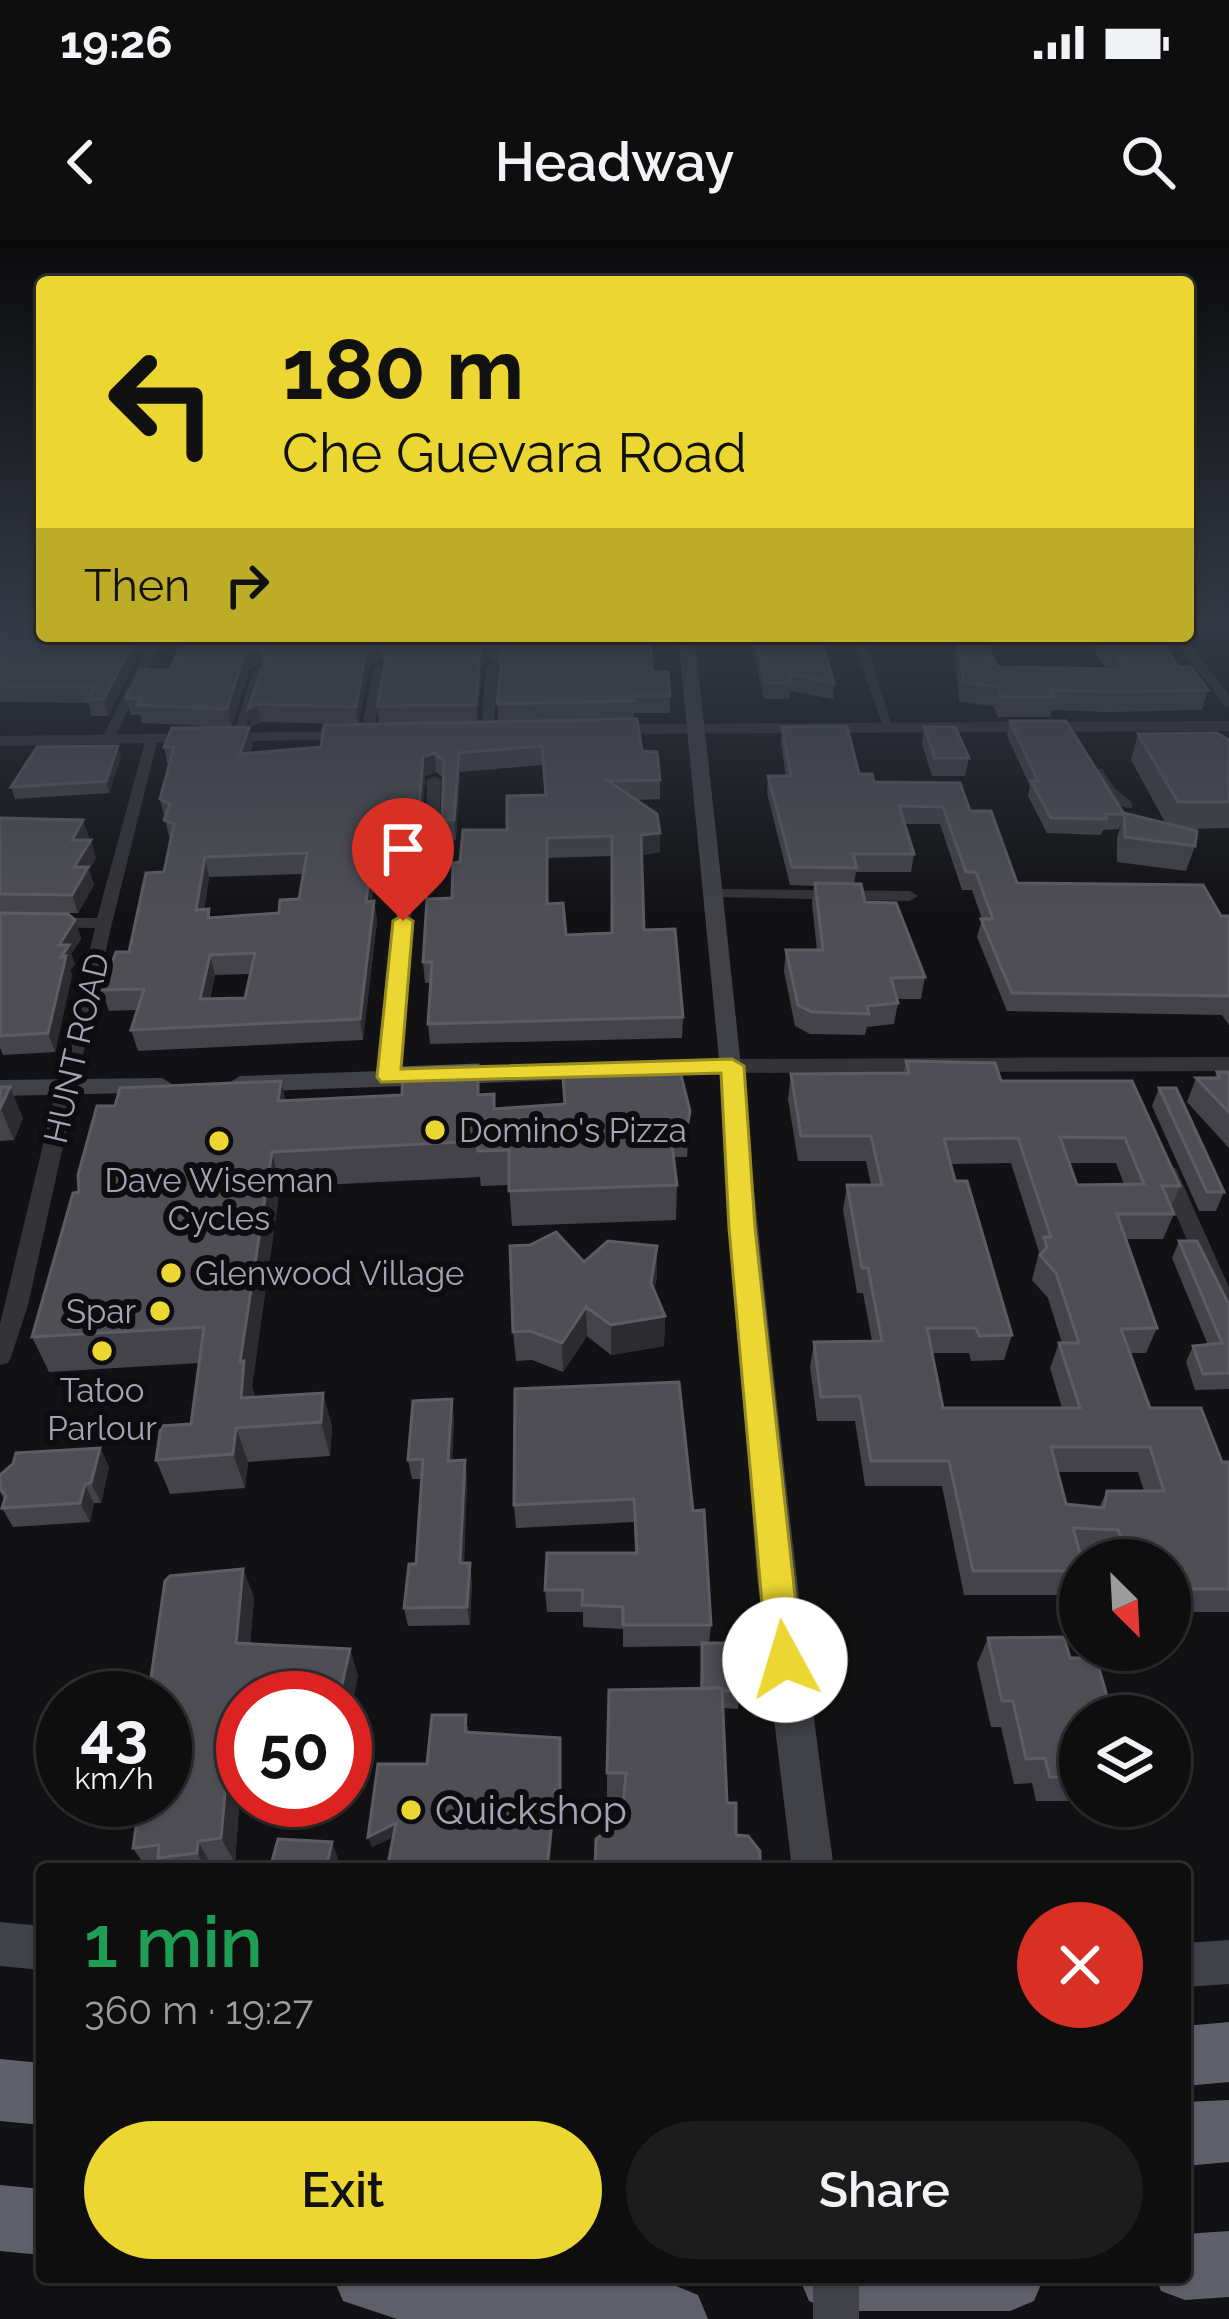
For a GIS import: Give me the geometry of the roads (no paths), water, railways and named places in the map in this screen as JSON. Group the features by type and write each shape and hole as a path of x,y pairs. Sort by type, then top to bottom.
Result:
{"highway":[{"path":"1191,2055 1229,2052"},
{"path":"0,2090 36,2093"},
{"path":"1191,2134 1229,2132"},
{"path":"0,2218 36,2221"},
{"path":"1191,2267 1229,2264"},
{"path":"389,2283 439,2297 674,2319"}],"main road":[{"path":"693,720 732,1066 742,1228 776,1577 812,1863"},
{"path":"0,1088 66,1090 732,1066"},
{"path":"0,1944 36,1947"},
{"path":"1191,1965 1229,1962"},
{"path":"834,2283 836,2319"}],"street":[{"path":"108,739 117,720"},
{"path":"237,736 243,720"},
{"path":"367,734 370,720"},
{"path":"487,731 488,720"},
{"path":"887,720 889,726"},
{"path":"1067,726 1078,742"},
{"path":"588,729 1229,726"},
{"path":"463,732 506,731"},
{"path":"0,741 391,733"},
{"name":"HUNT ROAD","path":"0,1357 152,738"},
{"path":"1089,759 1110,792 1126,805"},
{"path":"389,1077 407,882 432,857 434,780"},
{"path":"713,894 910,896"},
{"path":"0,922 104,923"},
{"path":"732,1066 1124,1075 1229,1064"},
{"path":"1156,1147 1229,1311"}],"place":[{"name":"Domino's Pizza","path":"435,1130"},
{"name":"Dave Wiseman Cycles","path":"219,1141"},
{"name":"Glenwood Village","path":"171,1273"},
{"name":"Spar","path":"160,1311"},
{"name":"Tatoo Parlour","path":"102,1351"},
{"name":"Quickshop","path":"411,1810"}]}
